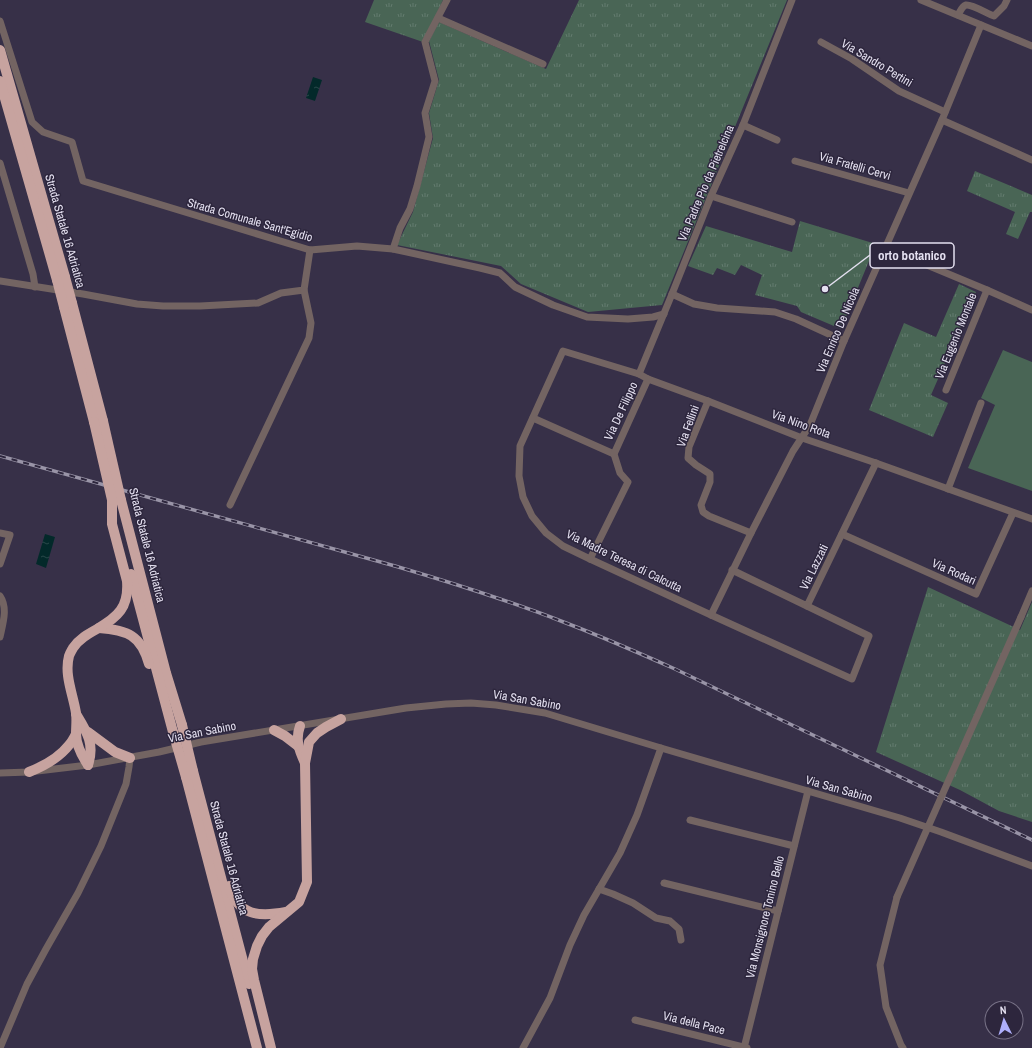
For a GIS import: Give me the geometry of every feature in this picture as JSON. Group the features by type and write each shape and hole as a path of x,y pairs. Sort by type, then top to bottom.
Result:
{"highway":[{"name":"Strada Statale 16 Adriatica","path":"0,50 98,421 173,732 191,776 265,1048"},
{"name":"Strada Statale 16 Adriatica","path":"0,82 61,279"},
{"name":"Strada Statale 16 Adriatica","path":"116,500 182,725 191,776 257,1048"},
{"path":"88,765 76,741 76,714 67,671 69,654 77,642 118,614 126,600 128,591 127,581 112,524 116,500"},
{"path":"99,628 114,629 125,632 142,646 160,708 173,732"},
{"path":"76,714 88,732 115,752 130,758"},
{"path":"309,742 317,733 341,719"},
{"path":"271,1048 252,969 253,959 262,936 269,927 299,902 307,882 305,763 309,742 308,735 300,726 297,734 298,746 305,763"},
{"path":"274,730 298,746"},
{"path":"88,732 92,750 88,765"},
{"path":"29,772 45,765 57,757 69,745 76,734"},
{"path":"191,776 206,798 229,887 233,897 238,904 246,910 256,914 266,915 286,912"}],"street":[{"path":"393,249 400,228 410,209 429,137 425,113 435,81 425,42 447,0"},
{"name":"Via Padre Pio da Pietrelcina","path":"639,374 711,196 743,125 792,0"},
{"path":"922,0 1032,46"},
{"path":"958,15 962,8 966,5 972,6 994,16 1004,6 1007,0"},
{"path":"438,18 543,64"},
{"name":"Strada Comunale Sant'Egidio","path":"0,21 32,122 43,132 72,142 83,181 310,250 357,246 393,249 500,273 516,287 553,305 587,317 628,319 653,317 664,314"},
{"name":"Via Enrico De Nicola","path":"711,615 732,570 793,451 810,425 844,340 942,120 981,25"},
{"name":"Via Sandro Pertini","path":"821,42 852,59 899,91 945,112"},
{"path":"942,120 1032,160"},
{"path":"743,125 777,140"},
{"name":"Via Fratelli Cervi","path":"795,161 909,193"},
{"path":"0,163 33,274 35,287"},
{"path":"711,196 792,222"},
{"path":"886,248 1032,310"},
{"path":"230,505 309,338 311,323 304,290 310,250"},
{"path":"0,281 137,304 170,306 258,303 281,293 304,290"},
{"name":"Via Eugenio Montale","path":"946,390 987,290"},
{"path":"672,294 694,304 716,308 775,312 796,319 844,340"},
{"name":"Via Nino Rota","path":"563,351 639,374 648,379 802,438 948,488 1032,519"},
{"name":"Via Madre Teresa di Calcutta","path":"563,351 520,446 519,476 522,497 532,516 546,533 563,546 590,559 852,679 868,636 807,606"},
{"name":"Via De Filippo","path":"590,559 628,482 620,473 614,454 648,379"},
{"name":"Via Fellini","path":"708,401 690,447 688,458 710,474 710,482 701,505 703,512 709,516 751,533"},
{"path":"948,488 981,403"},
{"path":"533,418 614,454"},
{"name":"Via Lazzati","path":"732,570 807,606 876,463"},
{"name":"Via Rodari","path":"842,534 976,594 1013,513"},
{"path":"0,532 10,535 0,564"},
{"path":"903,1048 886,1007 880,965 897,897 1032,591"},
{"path":"0,596 2,599 4,619 0,637"},
{"name":"Via San Sabino","path":"0,773 29,772 88,765 130,758 201,742 406,708 471,703 496,705 523,708 545,713 900,818 1032,866"},
{"path":"523,1048 550,998 570,945 584,915 620,853 637,815 661,748"},
{"path":"0,1048 28,984 78,893 101,846 126,784 130,758"},
{"name":"Via Monsignore Tonino Bello","path":"745,1048 808,791"},
{"path":"690,820 794,846"},
{"path":"664,883 778,911"},
{"path":"599,889 633,903 656,918 670,921 680,929 681,940"},
{"name":"Via della Pace","path":"635,1020 745,1048"}],"green space":[{"path":"374,0 443,0 423,42 365,22"},
{"path":"579,0 787,0 662,305 588,312 521,284 501,266 397,245 413,212 433,138 429,113 439,80 429,41 439,22 546,69"},
{"path":"975,171 1032,195 1032,212 1030,212 1018,239 1006,234 1015,212 967,191"},
{"path":"800,221 876,244 841,329 801,312 797,306 755,295 762,275 741,265 735,275 717,268 713,275 688,266 706,226 792,252"},
{"path":"959,284 976,292 931,395 948,403 933,437 869,410 904,323 936,337"},
{"path":"1003,350 1032,362 1032,491 968,468 995,405 981,398"},
{"path":"928,587 1020,630 1032,602 1032,822 999,811 960,790 876,752"}],"water":[{"path":"313,77 322,80 315,101 306,98"},
{"path":"45,534 55,537 46,568 36,564"}],"railway":[{"path":"0,456 395,566 524,607 607,639 675,669 1032,840"}],"place":[{"name":"orto botanico","path":"825,289"}]}
